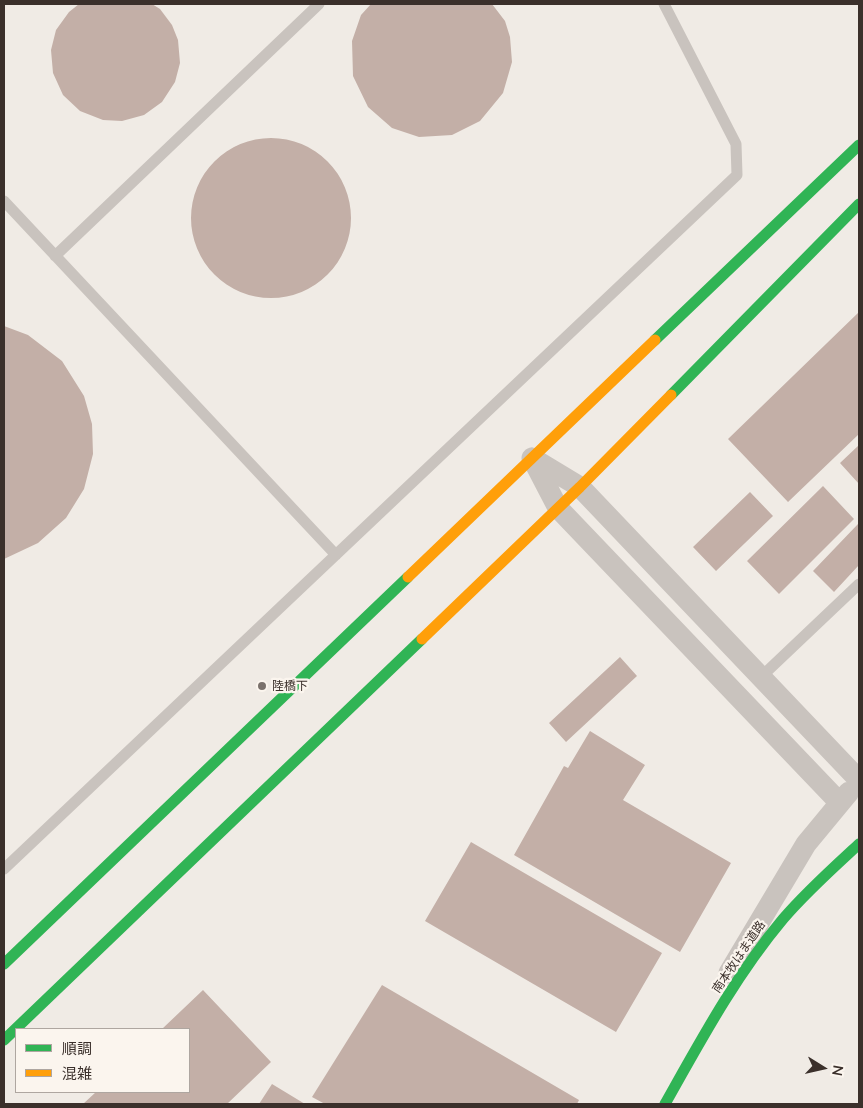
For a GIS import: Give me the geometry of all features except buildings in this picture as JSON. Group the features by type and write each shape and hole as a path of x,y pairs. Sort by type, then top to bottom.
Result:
{"main road":[{"path":"4,964 859,145"},
{"path":"16,1028 580,487 747,320 859,204"},
{"name":"南本牧はま道路","path":"665,1104 723,1006 768,938 803,897 859,844"},
{"name":"南本牧はま道路","path":"676,1104 744,987 775,942 809,903 859,856"},
{"path":"4,1040 15,1029"}],"street":[{"path":"532,458 580,487 859,781 839,802 806,844 652,1104"},
{"path":"532,458 558,508 839,802"}],"lane":[{"path":"55,256 318,4"},
{"path":"4,870 737,175 736,144 664,4"},
{"path":"4,201 336,555"},
{"path":"761,677 859,584"}],"traffic: fast":[{"path":"655,340 859,145"},
{"path":"671,395 859,204"},
{"path":"4,964 408,577"},
{"path":"17,1028 422,639"},
{"path":"665,1104 720,1008 766,940 801,899 859,844"},
{"path":"4,1040 15,1029"}],"traffic: slow":[{"path":"408,577 655,340"},
{"path":"422,639 580,487 671,395"}],"place":[{"name":"陸橋下","path":"262,686"}]}
